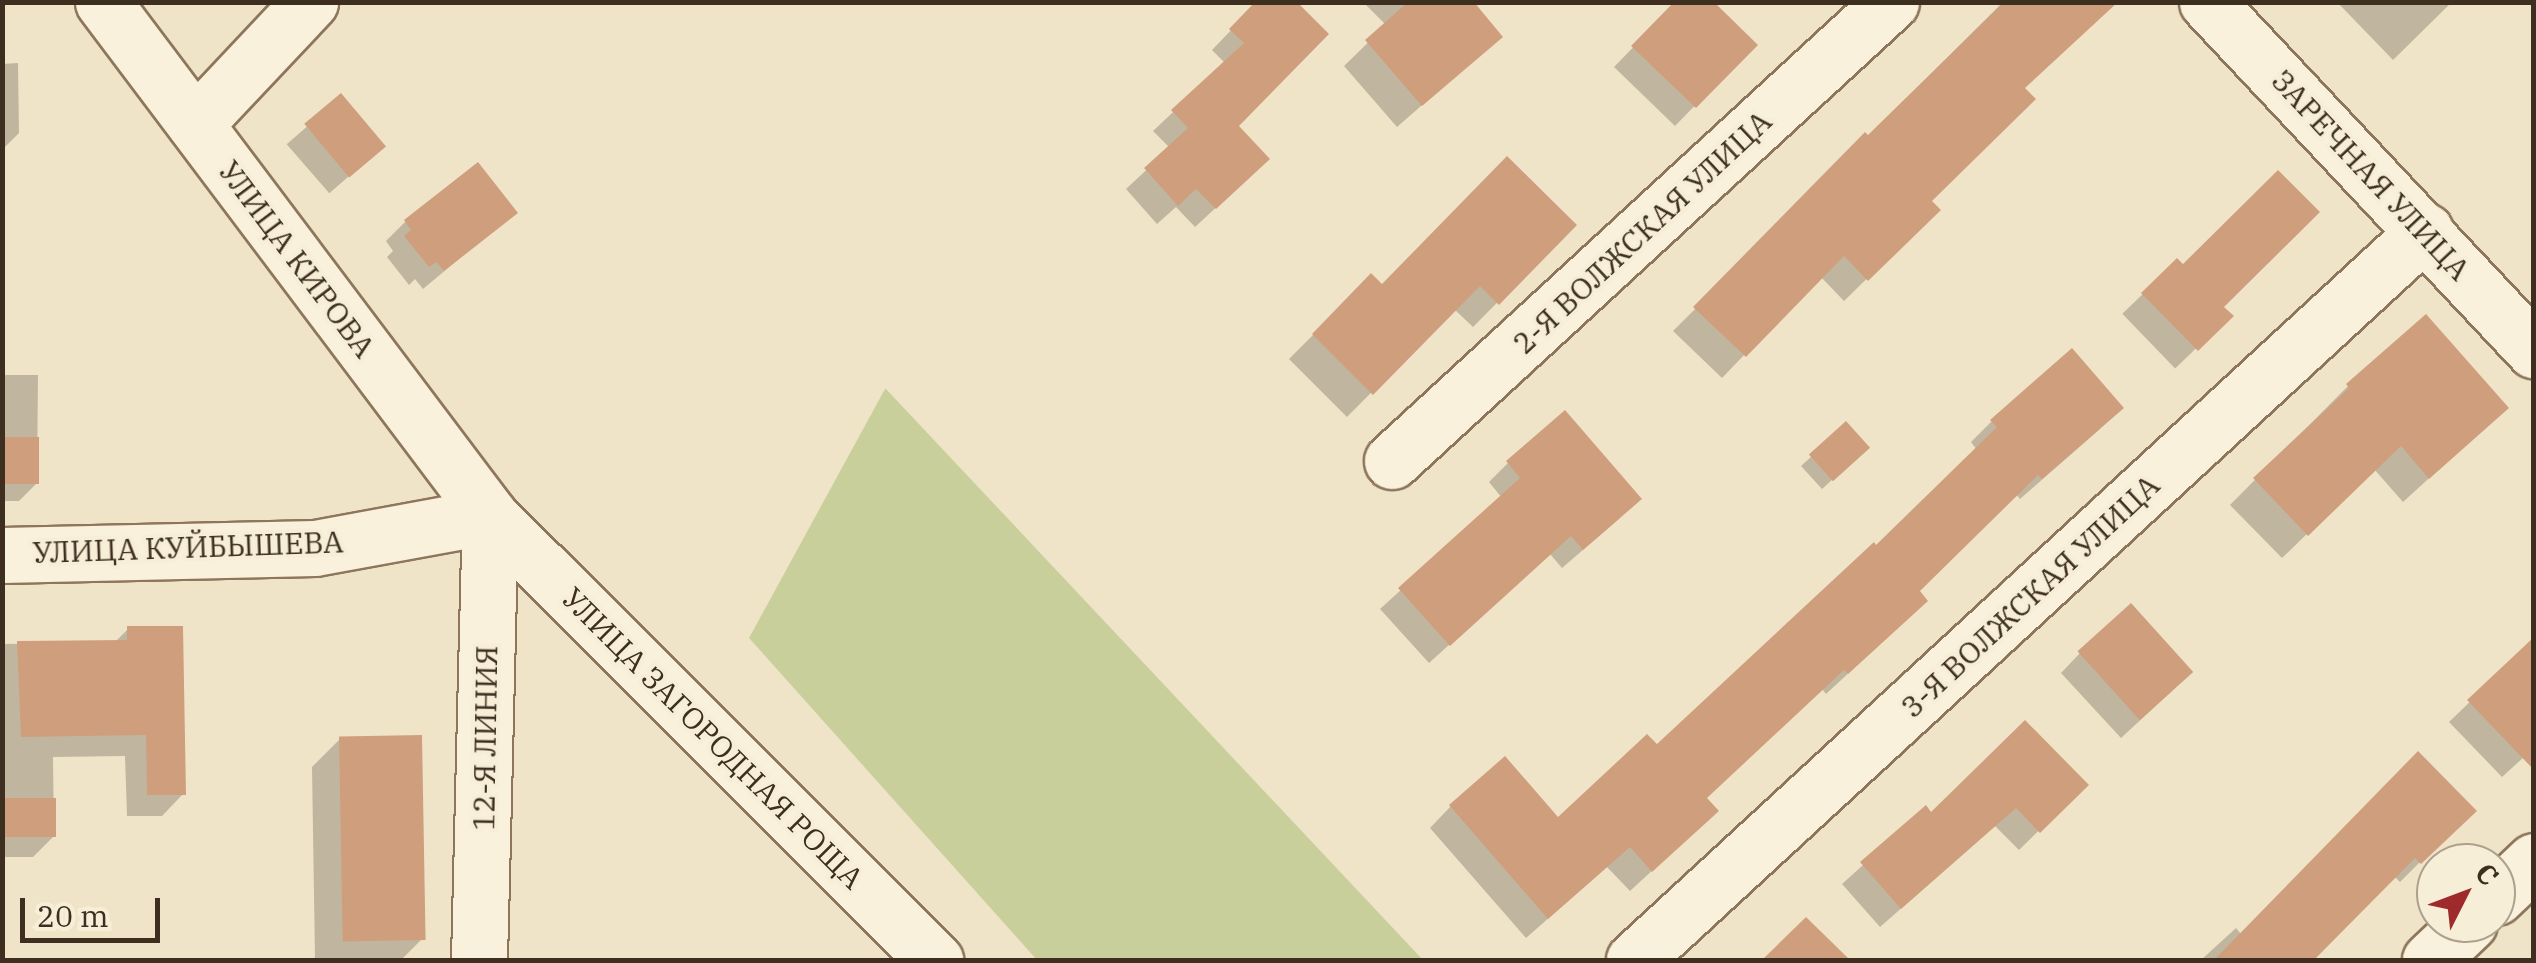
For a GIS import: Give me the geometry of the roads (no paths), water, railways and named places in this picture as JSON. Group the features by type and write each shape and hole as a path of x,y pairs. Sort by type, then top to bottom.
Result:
{"street":[{"name":"УЛИЦА КИРОВА","path":"103,2 490,516"},
{"path":"196,124 310,2"},
{"name":"2-Я ВОЛЖСКАЯ УЛИЦА","path":"1392,461 1891,2"},
{"name":"ЗАРЕЧНАЯ УЛИЦА","path":"2207,2 2534,350"},
{"name":"3-Я ВОЛЖСКАЯ УЛИЦА","path":"1634,960 2425,231"},
{"name":"УЛИЦА КУЙБЫШЕВА","path":"2,554 315,548 490,516"},
{"name":"12-Я ЛИНИЯ","path":"479,960 490,516"},
{"name":"УЛИЦА ЗАГОРОДНАЯ РОЩА","path":"490,516 935,960"}]}
